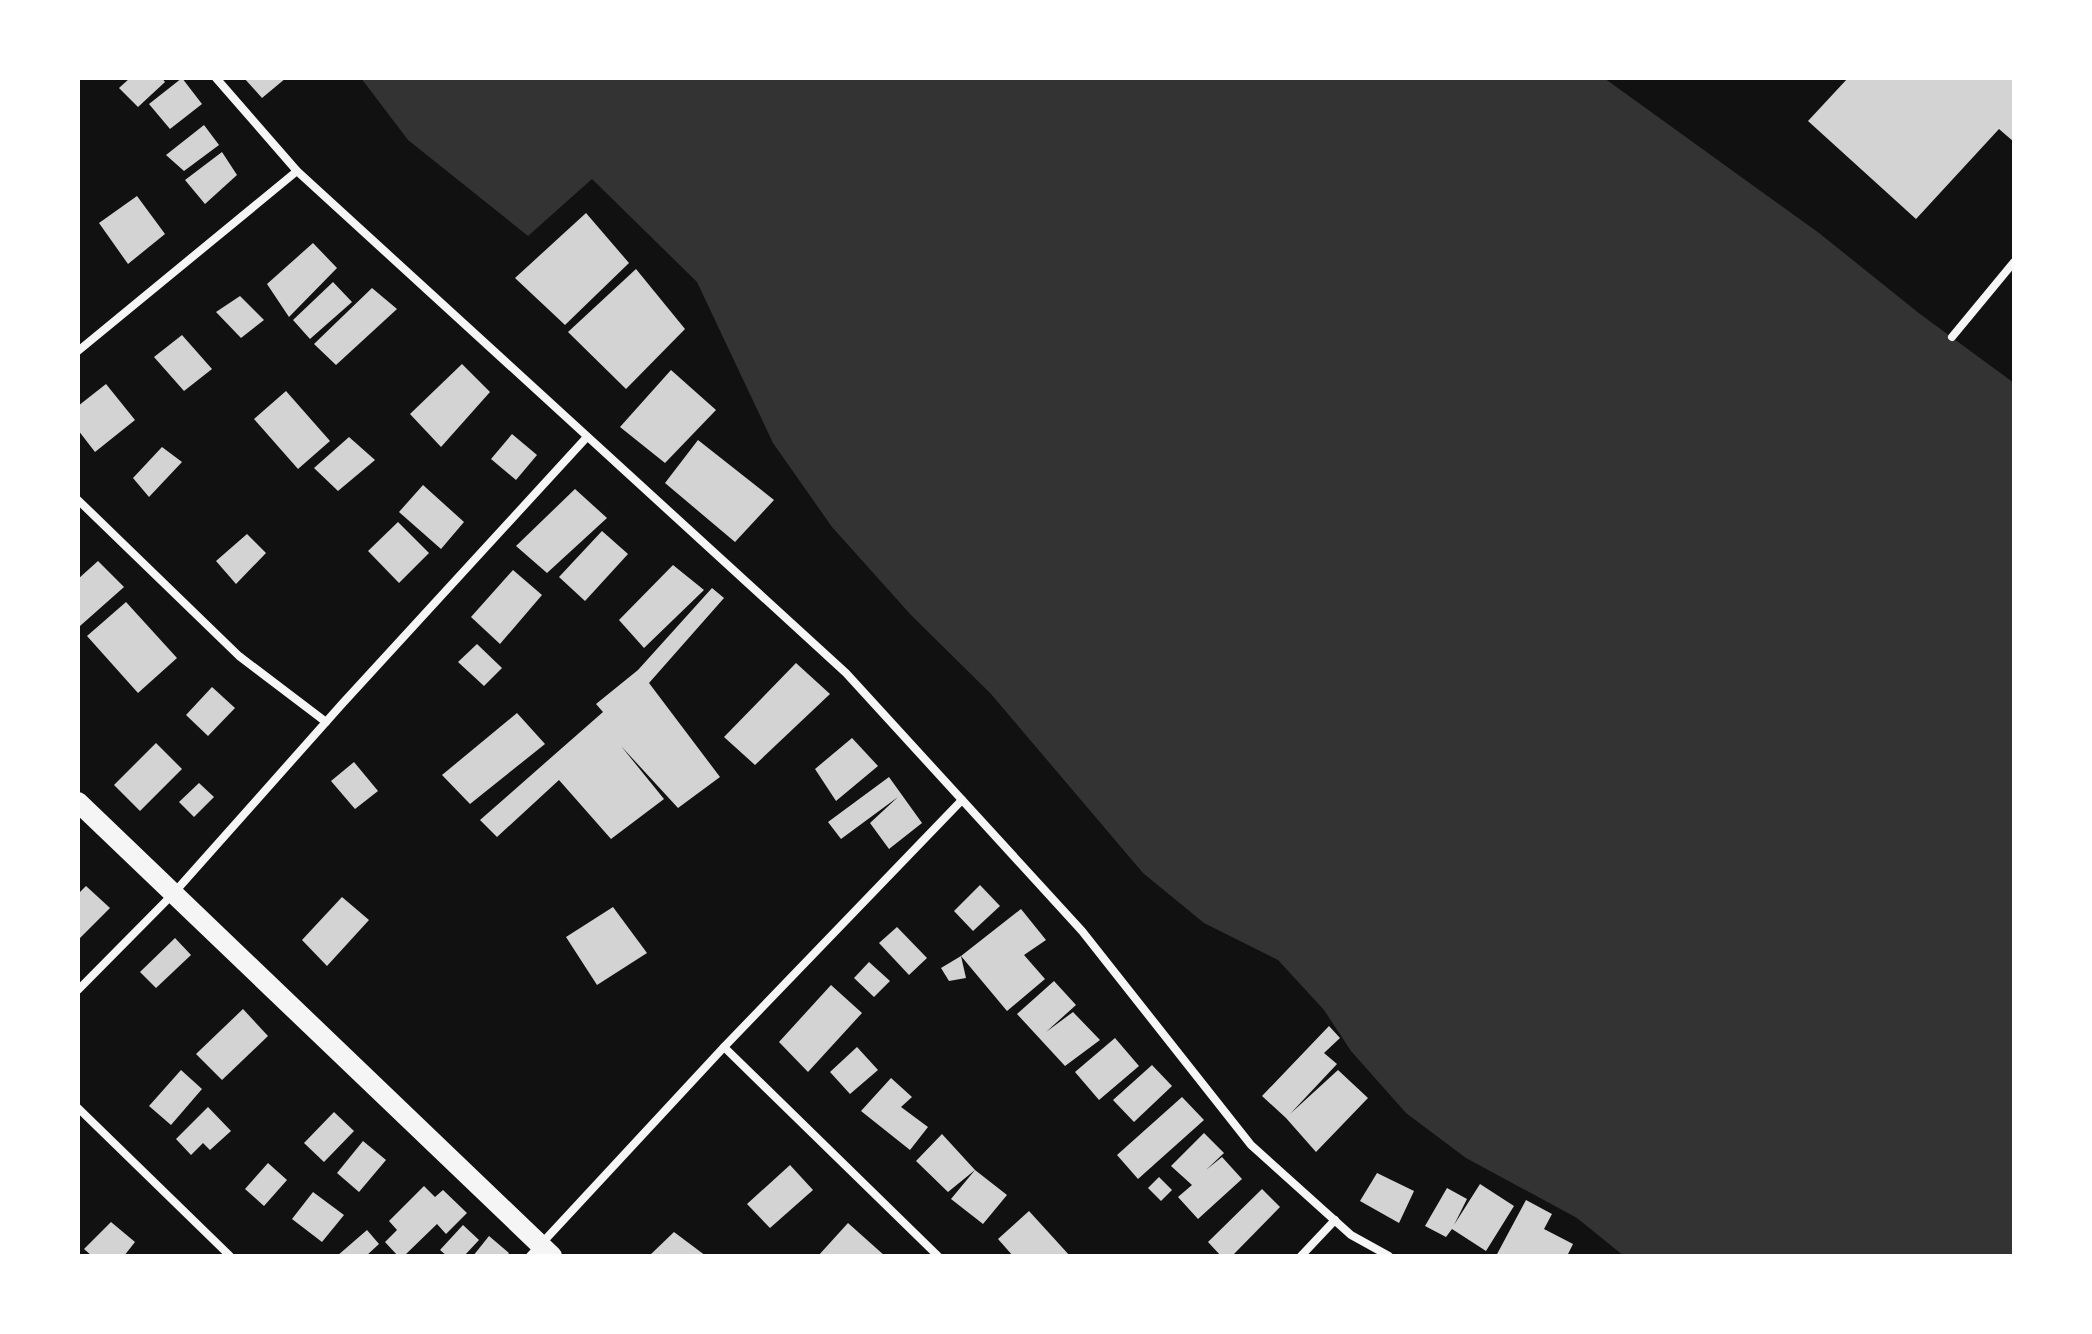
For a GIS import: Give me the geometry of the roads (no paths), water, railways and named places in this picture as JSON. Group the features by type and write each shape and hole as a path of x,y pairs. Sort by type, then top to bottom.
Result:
{"main road":[{"path":"78,802 541,1252"}],"street":[{"path":"216,78 297,171 846,673 1082,931 1251,1145 1351,1235 1389,1256"},
{"path":"78,351 297,171"},
{"path":"1952,337 2014,262"},
{"path":"78,990 173,894 587,437"},
{"path":"78,500 239,656 326,722"},
{"path":"541,1252 724,1047 962,800"},
{"path":"724,1047 938,1256"},
{"path":"78,1108 230,1256"},
{"path":"1301,1256 1335,1220"}]}
